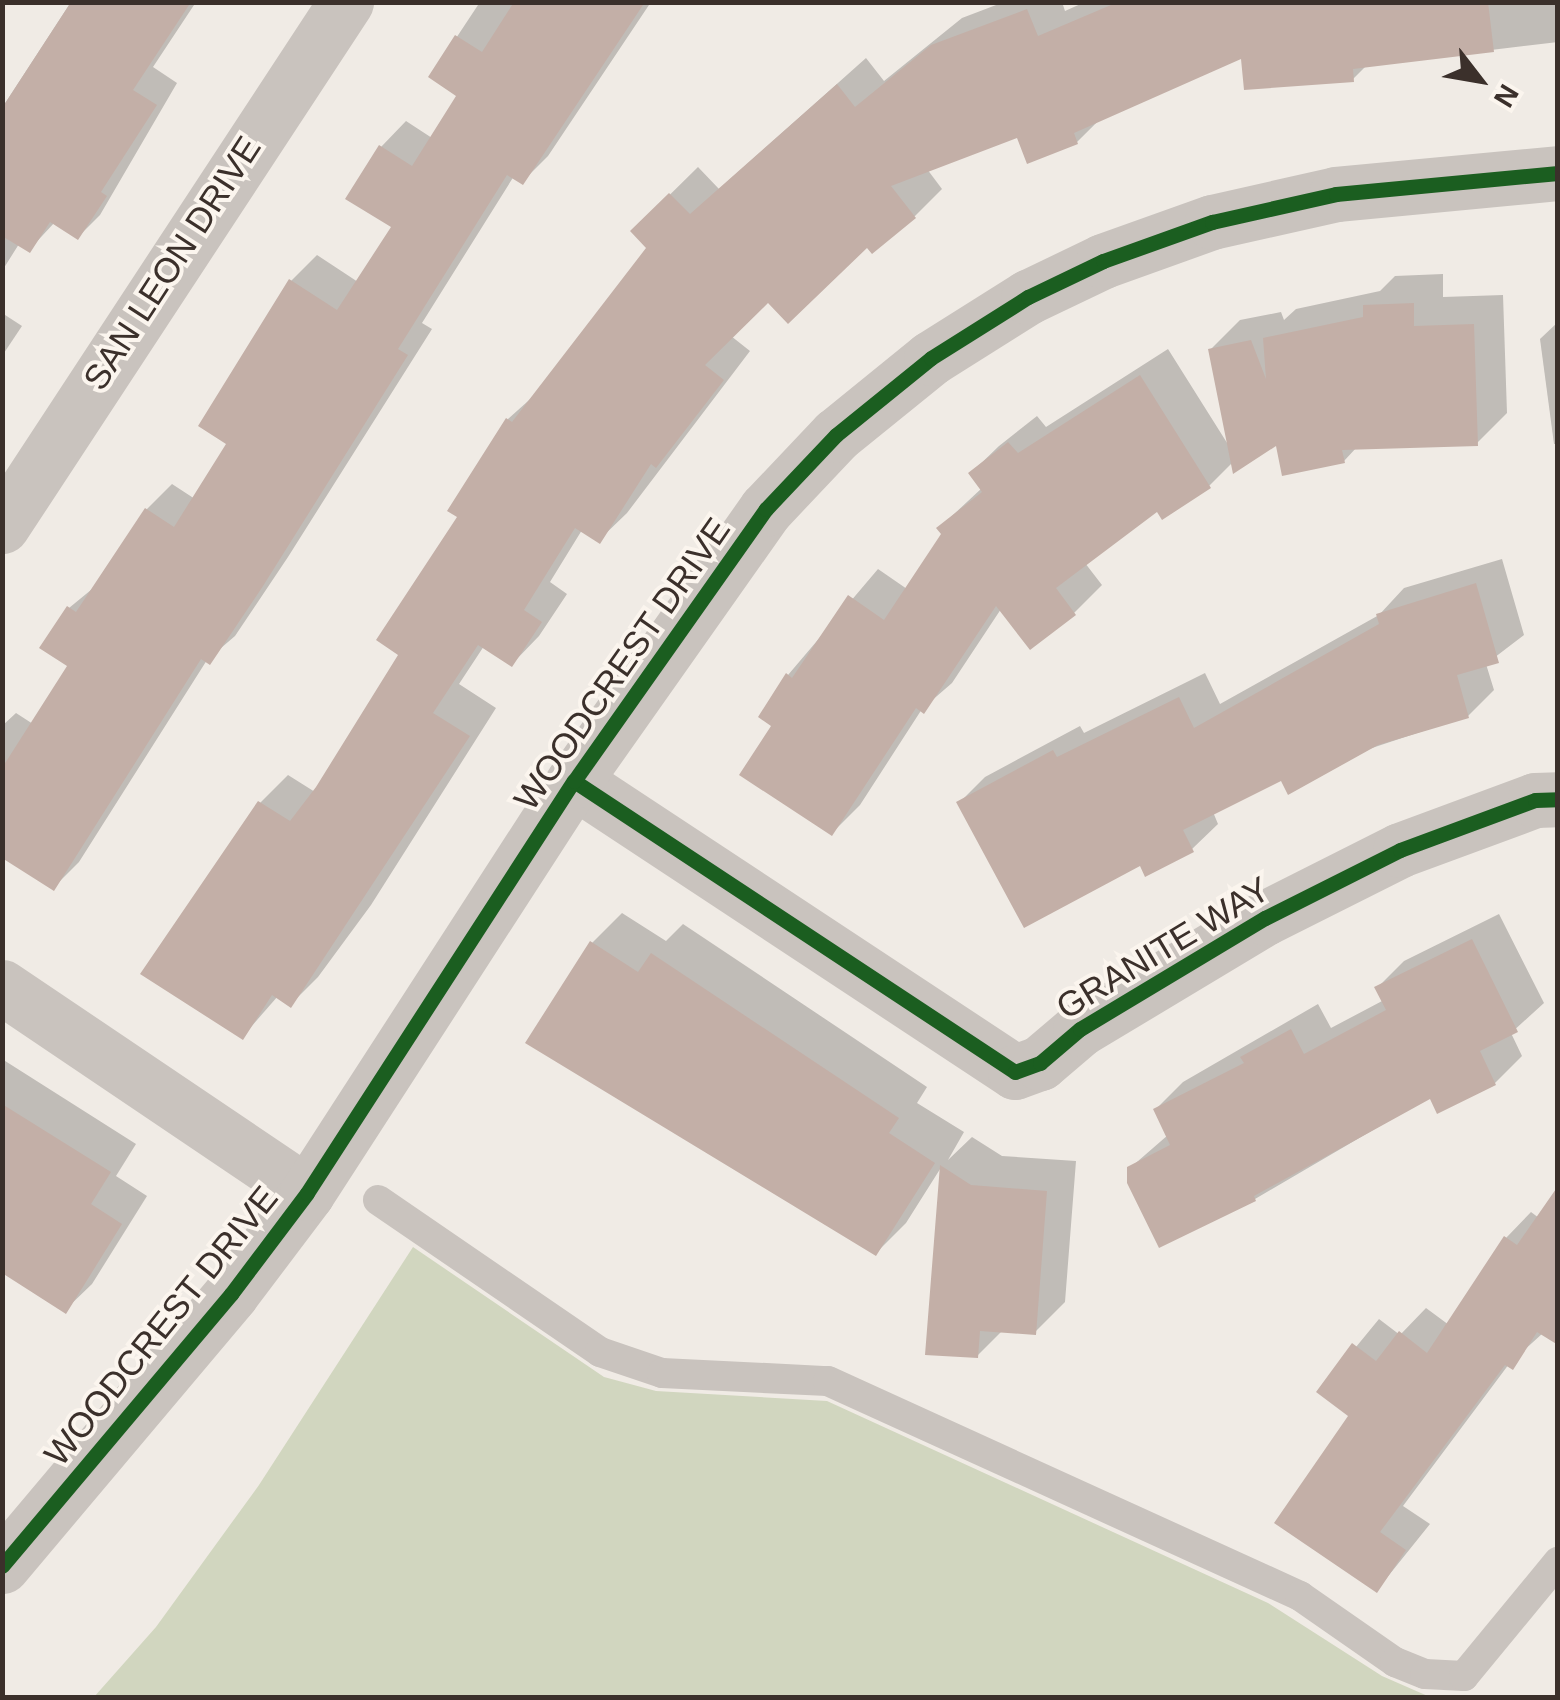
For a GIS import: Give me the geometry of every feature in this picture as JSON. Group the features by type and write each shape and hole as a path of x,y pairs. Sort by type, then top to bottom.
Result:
{"street":[{"name":"SAN LEON DRIVE","path":"2,526 346,2"},
{"name":"WOODCREST DRIVE","path":"2,1566 231,1294 307,1193 574,781 766,509 836,435 930,358 1011,308 1103,262 1212,222 1336,194 1558,173"},
{"name":"GRANITE WAY","path":"574,781 1015,1072 1040,1063 1080,1029 1282,910 1400,850 1536,800 1558,798"},
{"path":"2,987 307,1193"}],"lane":[{"path":"378,1200 600,1352 662,1374 828,1381 1300,1596 1395,1662 1425,1674 1464,1676 1558,1562"}],"green space":[{"path":"413,1247 604,1377 656,1391 827,1401 1268,1603 1382,1676 1430,1697 94,1697 156,1627 259,1485"}],"building":[{"path":"71,2 191,2 133,90 157,105 101,192 107,196 78,240 50,222 30,253 2,236 2,108"},
{"path":"514,2 645,2 523,185 507,175 398,349 408,355 263,586 210,665 201,659 54,891 2,858 2,768 67,666 39,648 67,606 76,612 145,508 174,527 226,444 198,426 289,279 337,310 391,227 345,199 379,145 412,166 456,96 428,77 455,35 482,52"},
{"path":"1118,2 1488,2 1494,52 1353,69 1354,82 1244,90 1241,59 1074,133 1078,144 1027,164 1017,138 891,186 916,218 872,254 867,248 788,324 768,303 705,365 724,380 656,468 651,464 600,544 575,528 524,610 542,622 512,667 478,645 433,713 470,736 291,1008 272,995 243,1040 140,974 258,801 290,821 316,787 398,655 376,640 457,517 447,511 506,418 512,422 646,248 630,231 669,193 690,214 837,84 855,107 931,45 1027,9 1038,36"},
{"path":"1414,303 1414,326 1474,324 1478,446 1342,450 1345,463 1282,476 1276,446 1233,474 1208,349 1251,340 1266,379 1263,338 1363,317 1363,305"},
{"path":"1140,375 1211,488 1162,520 1157,512 1056,588 1076,615 1030,650 996,606 924,714 916,708 832,836 739,775 771,726 758,717 786,673 792,678 848,595 884,620 941,534 936,528 982,492 968,473 1008,442 1018,453"},
{"path":"1476,583 1499,663 1457,675 1469,718 1378,745 1288,795 1281,781 1183,830 1194,852 1145,877 1140,866 1024,928 956,802 1053,750 1057,757 1179,697 1194,728 1379,624 1376,614"},
{"path":"1472,939 1518,1032 1480,1051 1496,1085 1437,1114 1430,1099 1254,1196 1256,1201 1159,1248 1127,1183 1127,1167 1170,1145 1153,1109 1244,1063 1240,1057 1291,1029 1304,1054 1386,1010 1374,987"},
{"path":"590,941 638,972 651,953 899,1118 889,1133 935,1163 876,1256 525,1043"},
{"path":"2,1104 111,1172 91,1204 122,1224 66,1314 2,1273"},
{"path":"940,1165 971,1185 1047,1191 1036,1335 980,1331 978,1358 925,1355"},
{"path":"1558,1186 1558,1345 1537,1332 1513,1370 1505,1365 1380,1532 1406,1550 1377,1593 1274,1523 1348,1416 1316,1392 1352,1343 1376,1361 1399,1331 1427,1353 1504,1236 1517,1245"}],"cycle path":[{"path":"2,1566 231,1294 307,1193 574,781 766,509 836,435 931,358 1028,297 1103,261 1212,222 1336,194 1558,173"},
{"path":"574,781 1015,1072 1040,1063 1080,1029 1265,918 1400,850 1535,800 1558,799"}]}
